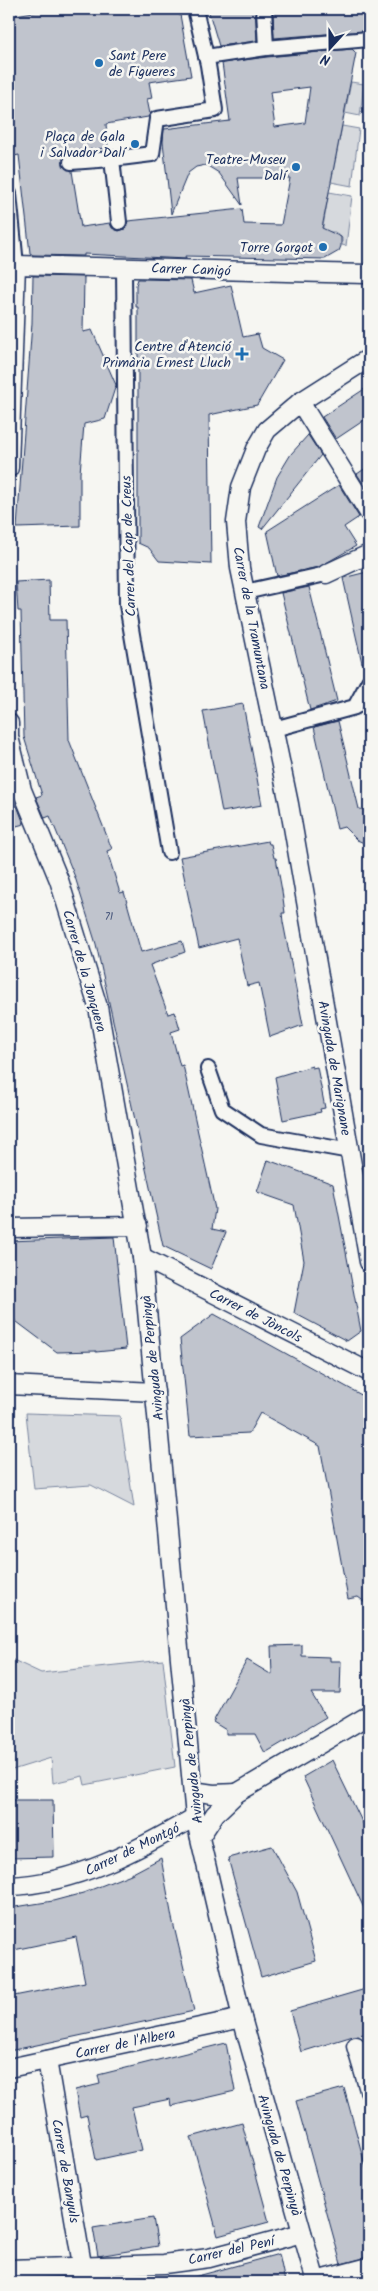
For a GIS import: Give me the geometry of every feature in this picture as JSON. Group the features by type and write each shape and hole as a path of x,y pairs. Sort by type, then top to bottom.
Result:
{"street":[{"path":"71,162 152,154 157,119 215,110 207,61 195,9"},
{"path":"264,9 266,48"},
{"path":"207,61 266,48 369,39"},
{"path":"112,159 119,222"},
{"path":"9,194 10,222 16,265 9,468"},
{"name":"Carrer Canigó","path":"16,265 368,273"},
{"name":"Carrer del Cap de Creus","path":"124,267 127,605 169,852"},
{"name":"Carrer de la Tramuntana","path":"301,874 274,729 240,568 236,522 241,487 256,449 267,430 300,402 369,358"},
{"path":"300,402 369,513"},
{"path":"245,592 326,574 369,554"},
{"path":"274,729 355,707 369,682"},
{"name":"Carrer de la Jonquera","path":"9,723 9,737 22,790 59,880 98,1007 138,1226"},
{"name":"Avinguda de Marignane","path":"301,874 369,1262"},
{"path":"208,1069 222,1109 260,1135 350,1151"},
{"path":"9,1228 138,1226"},
{"name":"Avinguda de Perpinyà","path":"138,1226 163,1458 195,1817 242,2018 316,2282"},
{"name":"Carrer de Jòncols","path":"142,1257 369,1372"},
{"path":"9,1385 155,1392"},
{"name":"Carrer de Montgó","path":"200,1837 216,1814 237,1793 369,1714"},
{"name":"Carrer de Montgó","path":"193,1791 214,1794 237,1793"},
{"name":"Carrer de Montgó","path":"9,1886 55,1880 80,1874 106,1864 195,1817"},
{"name":"Carrer de l'Albera","path":"9,2068 242,2018"},
{"path":"356,2046 369,2090"},
{"name":"Carrer de Banyuls","path":"47,2060 84,2275"},
{"name":"Carrer del Pení","path":"9,2269 84,2275 202,2259 302,2233"},
{"path":"316,2282 369,2267"}],"shaded area":[{"path":"351,82 364,84 360,116 345,113"},
{"path":"342,126 359,129 352,186 331,182"},
{"path":"329,192 352,196 346,246 342,245 342,238 335,232 322,232"},
{"path":"26,1413 120,1416 134,1507 91,1485 34,1489"},
{"path":"9,1658 41,1673 163,1660 175,1767 85,1785 83,1776 53,1783 51,1758 9,1771"}],"building":[{"path":"52,9 179,9 191,76 149,82 152,98 147,99 150,114 148,117 106,124 108,148 69,151 69,154 63,158 64,166 72,171 81,227 110,223 112,228 119,231 125,229 128,221 242,209 244,224 281,225 290,178 238,178 242,205 219,173 206,165 196,167 188,173 171,214 163,142 164,129 230,121 222,63 352,49 356,53 322,228 341,237 339,251 325,259 185,256 186,259 84,254 84,256 33,255 30,253 19,155 14,156 9,110 9,16","holes":["310,87 305,123 275,127 270,92"]},
{"path":"208,9 255,9 257,41 219,46"},
{"path":"273,9 366,9 365,31 274,38"},
{"path":"33,276 84,277 83,332 92,330 116,385 105,419 84,424 80,473 80,526 17,528 32,323"},
{"path":"138,279 191,280 194,293 231,285 243,337 258,334 262,348 283,360 257,405 209,415 211,564 159,561 149,548 138,543 138,307 136,307 136,285"},
{"path":"369,386 369,417 336,439 322,417"},
{"path":"308,435 321,455 262,529 259,527 277,477 291,454"},
{"path":"369,466 369,487 367,489 357,474"},
{"path":"339,485 359,517 344,527 356,546 319,567 277,576 267,531"},
{"path":"367,572 369,581 369,662 362,663 343,578"},
{"path":"49,580 50,620 66,620 69,740 112,849 107,851 120,893 124,892 141,952 182,941 185,952 150,965 168,1014 175,1012 180,1029 171,1032 180,1066 183,1065 215,1209 212,1229 226,1232 211,1269 163,1246 96,944 75,877 50,816 45,818 36,797 42,795 24,737 21,611 18,611 16,582"},
{"path":"309,587 337,701 310,710 281,593"},
{"path":"243,704 262,805 222,812 203,711"},
{"path":"338,721 359,809 369,810 369,845 357,840 344,827 337,829 314,727"},
{"path":"16,803 24,824 9,828 9,804"},
{"path":"268,841 271,844 274,858 276,858 285,913 282,913 283,922 303,1025 270,1037 259,983 247,986 237,938 199,948 180,857"},
{"path":"312,1066 312,1068 317,1067 325,1108 320,1109 321,1112 283,1120 275,1077"},
{"path":"268,1160 333,1184 361,1331 347,1341 294,1313 304,1261 294,1205 257,1192"},
{"path":"114,1237 126,1349 96,1352 57,1352 9,1316 9,1241"},
{"path":"214,1314 365,1397 369,1403 369,1605 358,1597 348,1599 320,1446 260,1413 249,1433 190,1436 180,1339"},
{"path":"302,1645 302,1656 330,1657 330,1661 341,1661 340,1693 311,1693 326,1717 265,1753 255,1734 226,1734 226,1730 213,1722 247,1660 272,1675 271,1646"},
{"path":"332,1760 369,1836 369,1919 303,1777"},
{"path":"9,1800 53,1800 54,1857 9,1858"},
{"path":"272,1846 297,1892 316,1961 261,1977 228,1858"},
{"path":"161,1858 172,1918 194,2011 9,2051 9,1997 85,1982 76,1937 9,1951 9,1908 53,1901 83,1893 131,1874"},
{"path":"369,1988 369,2033 301,2052 290,2011"},
{"path":"226,2043 235,2091 171,2106 170,2099 132,2107 142,2150 96,2160 87,2115 80,2117 75,2090 100,2084 98,2075"},
{"path":"344,2088 369,2179 369,2257 341,2264 296,2101"},
{"path":"242,2123 269,2222 218,2236 191,2137"},
{"path":"153,2218 158,2246 98,2256 93,2228"},
{"path":"279,2254 285,2282 195,2282 194,2277"}],"place":[{"name":"Sant Pere de Figueres","path":"99,63"},
{"name":"Plaça de Gala i Salvador Dalí","path":"135,144"},
{"name":"Teatre-Museu Dalí","path":"296,167"},
{"name":"Torre Gorgot","path":"323,247"},
{"name":"Centre d'Atenció Primària Ernest Lluch","path":"242,354"}]}
